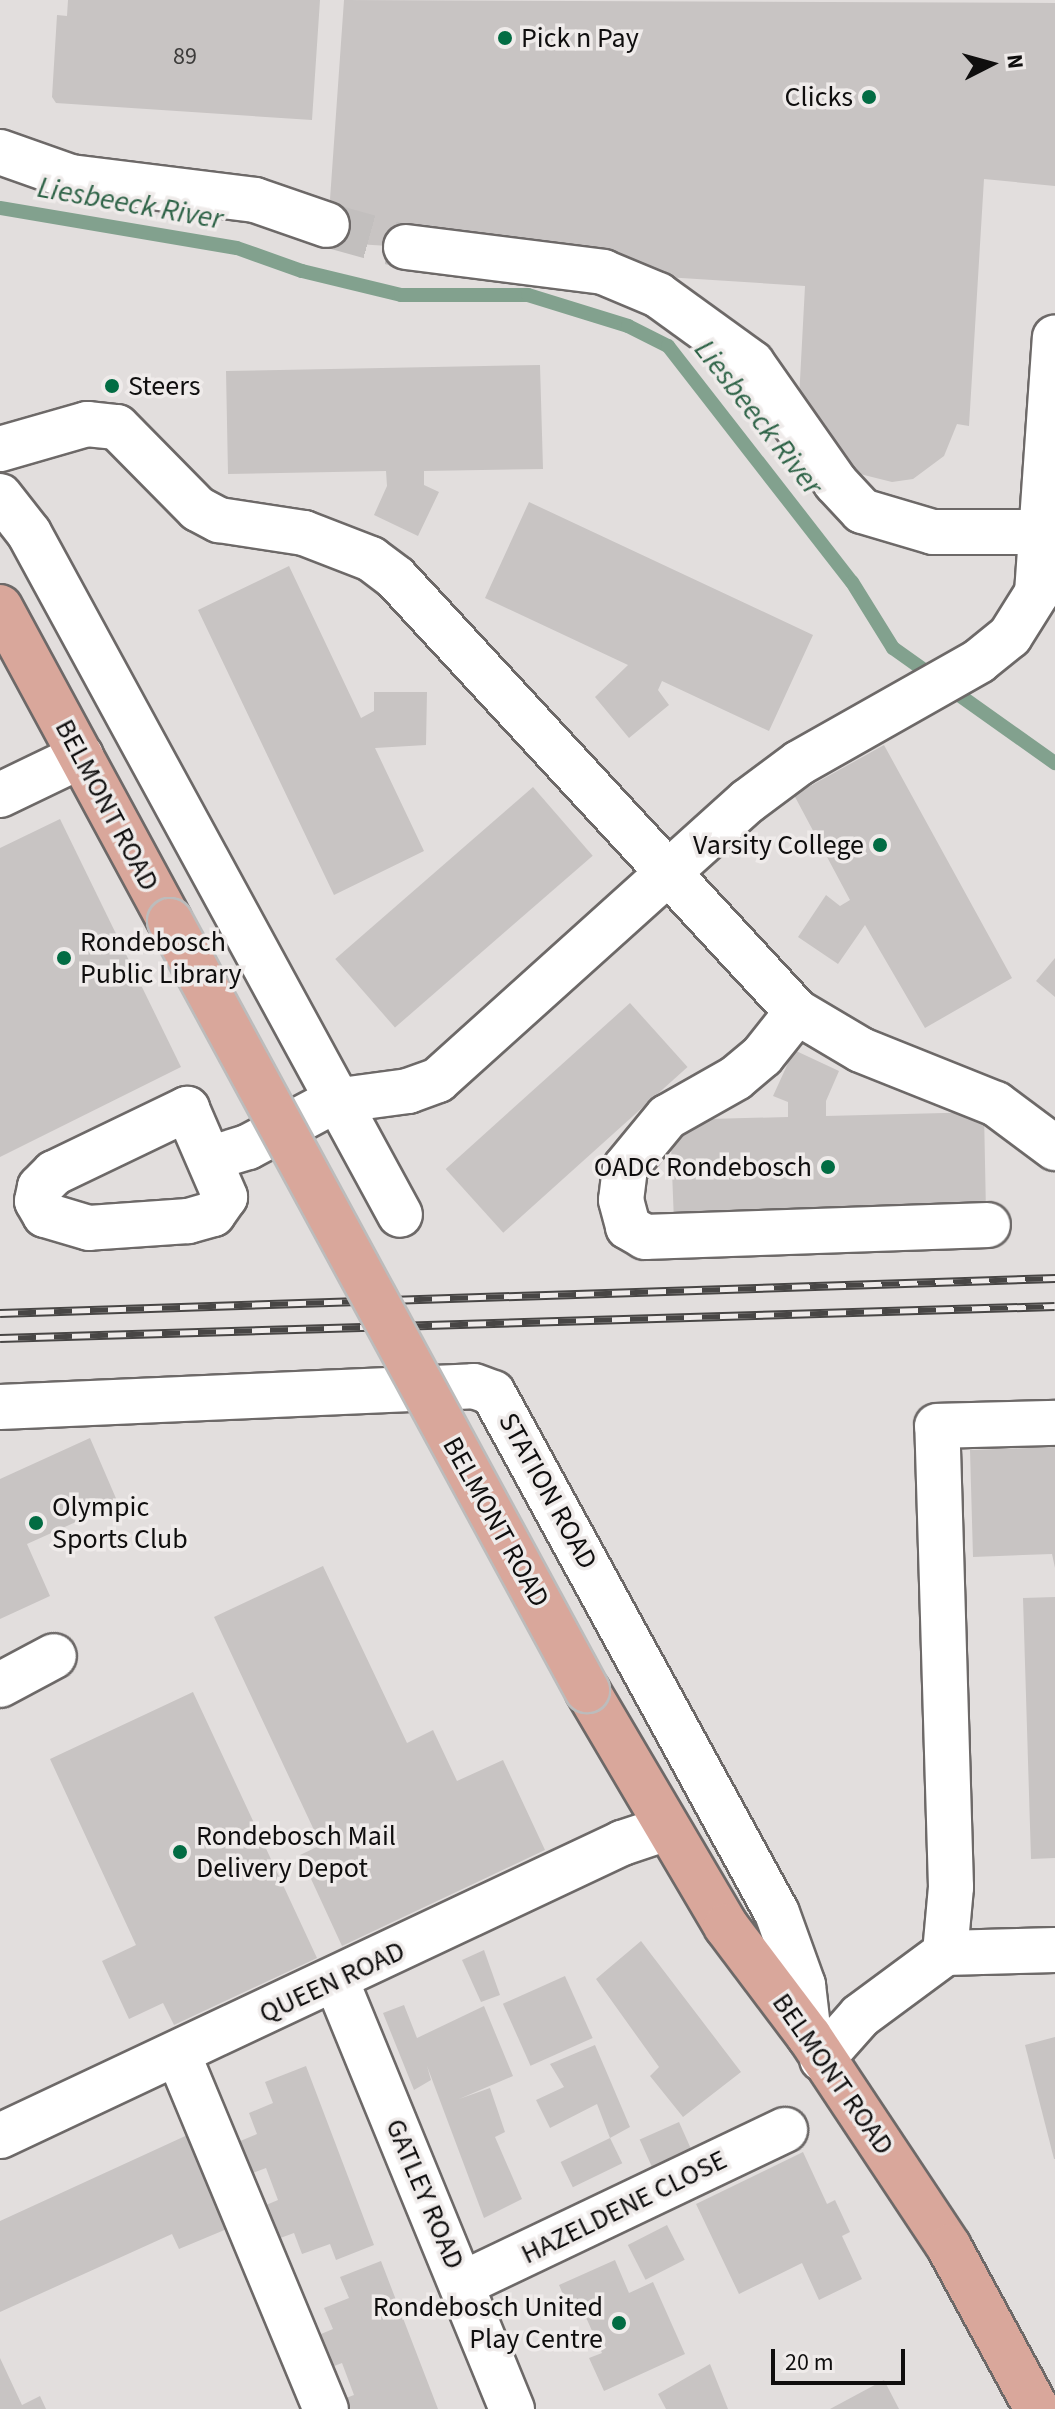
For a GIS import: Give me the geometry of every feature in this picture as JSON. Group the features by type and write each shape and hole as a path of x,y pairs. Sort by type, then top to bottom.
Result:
{"main road":[{"name":"BELMONT ROAD","path":"0,607 664,1829 726,1926 816,2047 949,2247 1037,2409"}],"street":[{"path":"0,152 71,177 255,200 327,225"},
{"path":"406,247 603,272 658,295 752,363 836,483 862,511 933,532 1040,532"},
{"path":"212,1158 248,1147 334,1101 408,1091 438,1080 670,873 799,763 979,661 1010,636 1037,593 1055,338"},
{"path":"0,449 87,424 117,427 198,509 219,520 304,533 371,559 396,578 797,1012 861,1050 996,1104 1055,1148"},
{"path":"0,496 29,533 334,1101 400,1215"},
{"path":"0,795 81,756"},
{"path":"797,1012 762,1056 736,1078 667,1117 625,1168 621,1200 628,1227 645,1237 988,1225"},
{"path":"187,1109 212,1158 225,1197 222,1207 188,1221 89,1228 45,1215 18,1200 69,1163 187,1109"},
{"name":"STATION ROAD","path":"0,1407 474,1386 493,1393 777,1913 803,1985 816,2047"},
{"path":"945,1953 951,1872 937,1426 1055,1423"},
{"path":"0,1685 54,1656"},
{"name":"QUEEN ROAD","path":"0,2136 622,1843 664,1829"},
{"path":"816,2047 945,1953 1055,1950"},
{"name":"GATLEY ROAD","path":"336,1980 512,2409"},
{"path":"178,2054 326,2409"},
{"name":"HAZELDENE CLOSE","path":"462,2284 785,2130"}],"building":[{"path":"68,0 320,0 312,120 56,103 52,97 57,15 67,16"},
{"path":"344,0 1055,3 1055,186 984,179 969,426 957,424 944,456 913,479 892,482 856,473 825,442 821,420 798,418 805,286 618,274 618,261 327,242"},
{"path":"540,365 543,469 424,471 424,485 439,492 418,536 374,515 387,486 386,471 228,474 226,371"},
{"path":"529,502 813,635 769,731 662,681 658,690 669,705 629,738 595,697 628,665 485,598"},
{"path":"289,566 361,718 374,711 374,692 427,692 426,745 375,748 424,851 334,895 198,610"},
{"name":"Varsity College","path":"884,745 1012,978 925,1028 865,925 838,964 798,937 826,895 840,906 850,900 794,795"},
{"path":"533,787 593,856 395,1028 335,959"},
{"name":"Rondebosch Public Library","path":"60,819 181,1067 0,1157 0,848"},
{"path":"1055,958 1055,997 1036,981"},
{"path":"630,1003 688,1067 503,1233 446,1169"},
{"name":"OADC Rondebosch","path":"794,1050 839,1071 826,1101 826,1116 984,1112 986,1213 674,1222 670,1120 788,1117 788,1102 773,1096"},
{"name":"Olympic Sports Club","path":"90,1438 118,1503 27,1544 50,1596 0,1619 0,1479"},
{"path":"1055,1447 1055,1568 1052,1554 973,1557 970,1450"},
{"path":"323,1566 407,1743 433,1730 457,1781 503,1760 545,1850 342,1946 300,1855 321,1845 214,1617"},
{"path":"1055,1597 1055,1858 1031,1859 1023,1598"},
{"name":"Rondebosch Mail Delivery Depot","path":"193,1692 317,1958 174,2025 163,2003 129,2019 102,1961 136,1945 50,1759"},
{"path":"641,1941 741,2072 683,2117 650,2076 659,2067 596,1979"},
{"path":"484,1950 500,1995 481,2002 462,1960"},
{"path":"565,1976 593,2038 531,2066 503,2004"},
{"path":"404,2005 417,2038 484,2006 513,2076 459,2099 490,2088 505,2132 495,2137 522,2199 484,2218 427,2066 431,2080 414,2090 383,2013"},
{"path":"1055,2037 1055,2159 1054,2159 1025,2045"},
{"path":"595,2045 630,2127 610,2138 597,2104 550,2128 536,2100 564,2087 550,2064"},
{"path":"306,2066 374,2245 336,2260 330,2244 302,2254 294,2233 272,2241 259,2208 278,2200 266,2168 245,2176 233,2144 257,2134 249,2113 273,2103 265,2082"},
{"path":"679,2122 696,2160 657,2178 640,2139"},
{"path":"194,2132 234,2226 179,2249 172,2234 0,2312 0,2221"},
{"path":"610,2138 622,2163 573,2187 561,2162"},
{"path":"803,2152 827,2204 835,2200 850,2232 842,2236 862,2279 819,2300 802,2263 739,2294 696,2204"},
{"path":"667,2225 685,2260 646,2280 628,2245"},
{"path":"615,2260 629,2293 653,2282 685,2354 604,2391 589,2358 602,2353 584,2313 573,2318 559,2285"},
{"path":"381,2261 438,2409 338,2409 335,2402 354,2395 342,2363 321,2371 309,2339 333,2329 324,2308 349,2298 340,2277"},
{"path":"0,2358 22,2405 40,2396 46,2409 0,2409"},
{"path":"710,2364 728,2409 666,2409 658,2394"},
{"path":"884,2380 899,2409 830,2409"}],"waterway":[{"name":"Liesbeeck River","path":"0,208 237,248 302,271 401,295 528,295 628,326 668,346 852,582 893,648 1055,763"}],"tunnel":[{"path":"327,225 406,247"}],"railway":[{"path":"0,1313 1055,1278"},
{"path":"0,1338 1055,1306"}],"place":[{"name":"Pick n Pay","path":"505,38"},
{"name":"Clicks","path":"869,97"},
{"name":"Steers","path":"112,386"},
{"name":"Varsity College","path":"880,845"},
{"name":"Rondebosch Public Library","path":"64,958"},
{"name":"OADC Rondebosch","path":"828,1167"},
{"name":"Olympic Sports Club","path":"36,1523"},
{"name":"Rondebosch Mail Delivery Depot","path":"180,1852"},
{"name":"Rondebosch United Play Centre","path":"619,2323"}]}
